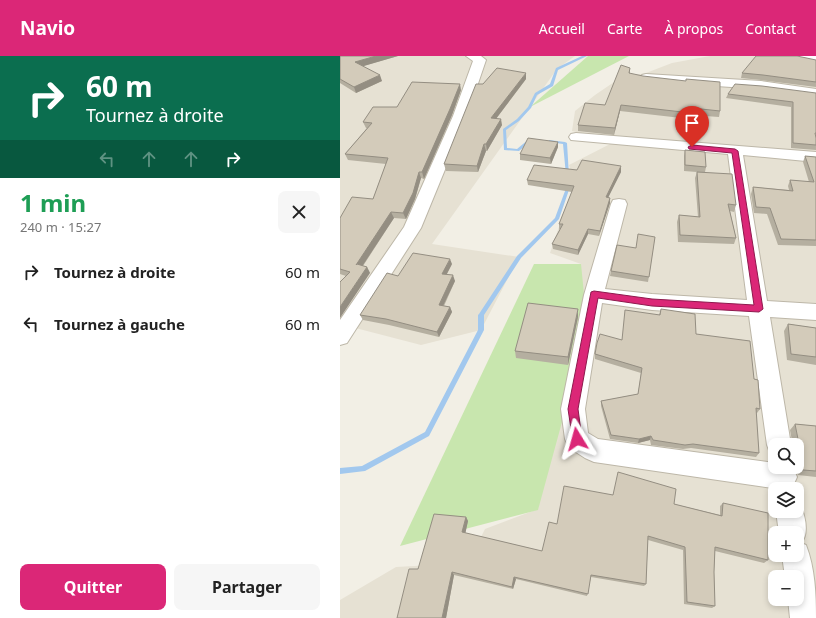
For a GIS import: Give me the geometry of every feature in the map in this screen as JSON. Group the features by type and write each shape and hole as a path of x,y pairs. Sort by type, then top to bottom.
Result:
{"street":[{"path":"340,336 412,228 460,116 480,60 472,56"},
{"path":"798,56 816,60"},
{"path":"646,78 762,85 816,93"},
{"path":"576,137 816,157"},
{"path":"735,151 778,438"},
{"path":"620,204 594,295 573,409 577,439 594,450 784,478"},
{"path":"594,295 652,302 816,312"},
{"path":"797,562 805,618"}],"shaded area":[{"path":"340,56 575,56 557,69 432,244 519,257 481,330 421,345 340,324"},
{"path":"710,56 816,56 816,618 340,618 340,600 396,567 468,563 485,529 538,509 581,264 550,253 562,218 576,186 569,165 616,141 572,131 575,111 620,78 646,73 672,63"}],"green space":[{"path":"588,56 629,56 530,107"},
{"path":"534,264 581,264 586,314 577,367 538,510 400,546"}],"building":[{"path":"340,56 376,56 355,62 380,75 354,87 340,79"},
{"path":"756,56 797,56 816,60 816,82 742,73"},
{"path":"621,65 630,68 629,73 643,76 686,81 686,79 720,82 720,111 692,108 691,113 621,105 615,128 578,125 585,103 605,105"},
{"path":"497,68 526,73 491,118 501,119 486,144 484,144 477,166 444,164 476,84 483,84"},
{"path":"412,82 460,84 422,172 419,172 413,193 403,213 391,212 356,265 367,267 340,307 340,282 350,272 340,269 340,218 352,197 373,199 388,158 345,154 372,123 363,122 373,107 397,107"},
{"path":"735,84 816,93 816,145 793,143 793,102 728,94"},
{"path":"528,138 558,142 550,158 520,154"},
{"path":"685,150 705,152 706,167 685,165"},
{"path":"805,156 816,157 816,240 781,239 770,208 756,207 753,187 793,191 790,180 814,182"},
{"path":"582,160 621,166 606,197 610,198 600,231 588,229 578,250 552,244 563,224 559,224 574,186 527,180 534,165 577,170"},
{"path":"697,172 732,174 736,205 728,204 736,238 680,235 679,215 700,217"},
{"path":"638,234 655,237 649,277 611,271 617,245 636,248"},
{"path":"413,253 450,259 442,274 453,275 439,305 450,307 437,332 386,319 360,315 387,273 398,276"},
{"path":"528,303 578,309 568,357 515,351"},
{"path":"661,309 695,314 696,334 750,341 754,379 758,380 760,409 756,408 759,453 653,440 651,436 639,439 611,435 601,401 638,394 642,368 595,354 600,334 622,340 625,310 660,315"},
{"path":"788,324 816,328 816,357 791,354"},
{"path":"795,424 816,426 816,471 804,470 804,438 798,438"},
{"path":"618,472 676,489 674,504 722,516 723,503 768,513 768,560 715,547 715,606 687,602 685,547 648,536 646,584 591,575 588,594 514,577 512,587 452,572 442,618 397,618 409,569 418,569 434,514 466,517 462,532 542,551 549,522 557,524 564,486 613,495"}],"waterway":[{"path":"530,140 518,150 505,149 504,130 518,120 530,107 536,94 552,85 557,69 585,56"},
{"path":"550,141 565,143 568,175"},
{"path":"340,471 363,469 427,434 481,330 481,315 519,257 557,219 569,184"}],"route":[{"path":"577,439 573,409 594,295 652,302 759,309 735,151 692,147"}]}
